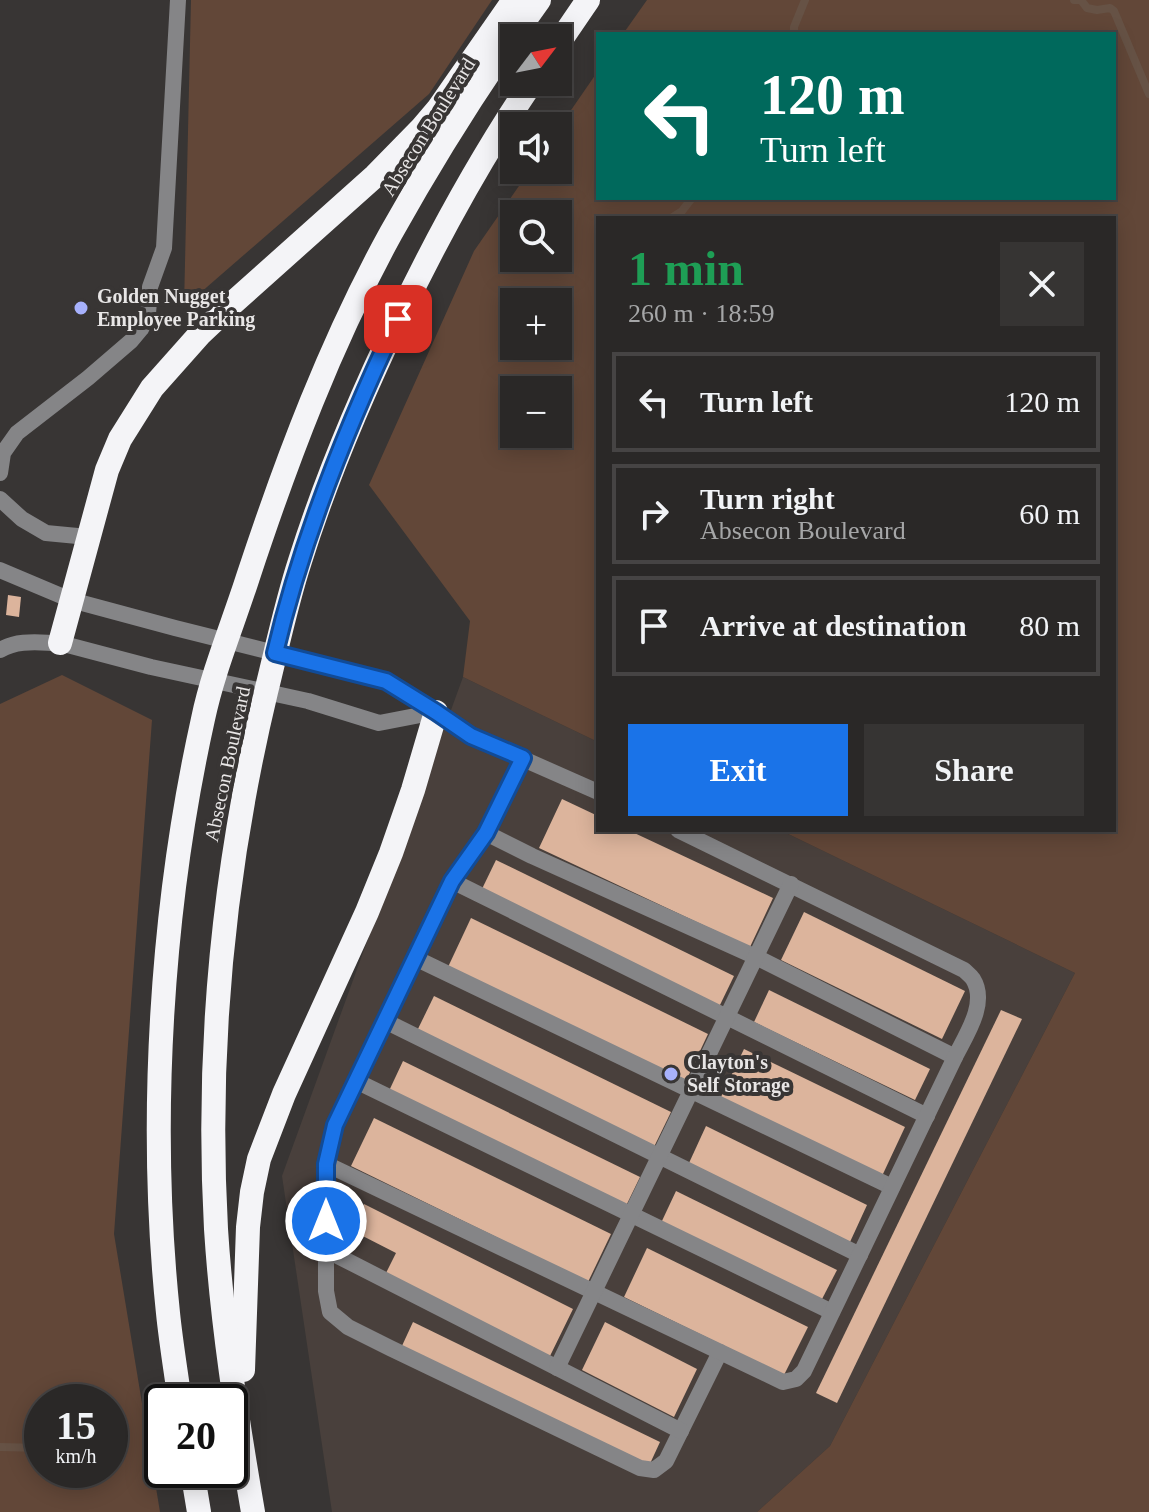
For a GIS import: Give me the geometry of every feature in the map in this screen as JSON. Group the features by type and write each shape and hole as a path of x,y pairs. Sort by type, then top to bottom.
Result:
{"highway":[{"path":"60,643 107,470 120,439 152,388 190,344 375,176 421,129 514,0"},
{"name":"Absecon Boulevard","path":"178,1384 168,1311 161,1207 159,1104 163,996 173,896 203,716 273,502 300,431 358,300 390,234 462,114 539,0"},
{"path":"572,24 588,0"},
{"name":"Absecon Boulevard","path":"233,1384 216,1230 213,1126 225,914 257,726 300,559 375,366 420,272 469,181 523,96"},
{"path":"242,1384 248,1227 259,1159 269,1129 391,853 436,712"},
{"name":"Absecon Boulevard","path":"248,1481 253,1512"},
{"path":"195,1488 199,1512"}],"street":[{"path":"0,473 3,453 17,433 131,341 144,325 150,287 164,248 178,0"},
{"path":"0,499 22,519 46,533 88,537"},
{"path":"0,570 71,600 386,681 471,736 596,791"},
{"path":"0,650 20,642 60,643 151,667 308,701 379,723 436,712"},
{"path":"523,758 486,833 452,881 335,1125 326,1164 326,1291 330,1312 348,1327 640,1468 654,1470 666,1461 720,1352"},
{"path":"326,1164 783,1382 796,1379 804,1371 927,1116 976,1012 978,996 973,980 964,970 682,832"},
{"path":"486,833 756,957 955,1057"},
{"path":"452,881 927,1116"},
{"path":"557,1368 791,884"},
{"path":"415,958 892,1187"},
{"path":"385,1021 860,1255"},
{"path":"356,1081 832,1312"},
{"path":"326,1250 681,1431"}],"shaded area":[{"path":"191,0 492,0 429,94 184,307"},
{"path":"647,0 1149,0 1149,1512 757,1512 830,1446 1075,973 784,832 1116,832 1116,216 596,216 596,741 463,677 470,621 369,485 474,251 500,213 500,272 572,272 572,200 509,200 520,184 572,184 570,112 596,74 596,200 1116,200 1116,32 624,32"},
{"path":"62,675 152,720 114,1234 144,1415 144,1488 156,1488 160,1512 0,1512 0,704"},
{"name":"Clayton's Self Storage","path":"463,677 596,741 596,832 784,832 1075,973 830,1446 757,1512 332,1512 282,1176"}],"building":[{"path":"8,595 21,597 19,617 6,615"},
{"path":"562,799 596,815 596,832 632,832 773,898 750,947 539,848"},
{"path":"496,860 734,976 719,1007 481,891"},
{"path":"804,912 965,991 942,1039 781,960"},
{"path":"471,918 708,1034 685,1083 448,967"},
{"path":"769,990 930,1069 915,1100 754,1022"},
{"path":"434,996 671,1112 653,1149 416,1033"},
{"path":"1001,1010 1022,1019 837,1403 816,1393"},
{"path":"744,1049 905,1127 882,1176 721,1097"},
{"path":"403,1061 640,1177 625,1208 388,1093"},
{"path":"374,1118 611,1234 588,1282 351,1166"},
{"path":"706,1126 867,1205 850,1242 689,1163"},
{"path":"676,1191 837,1270 821,1301 661,1223"},
{"path":"364,1204 573,1309 550,1356 386,1273 396,1253 351,1230"},
{"path":"647,1248 808,1327 784,1375 624,1297"},
{"path":"413,1322 660,1442 648,1468 401,1348"},
{"path":"605,1322 697,1369 674,1417 582,1370"}],"waterway":[{"path":"794,32 805,0"},
{"path":"1074,0 1081,0 1087,8 1110,8 1114,11 1149,94"},
{"path":"674,216 690,200"},
{"path":"0,1447 24,1448"}],"place":[{"name":"Golden Nugget Employee Parking","path":"81,308"},
{"name":"Clayton's Self Storage","path":"671,1074"}],"route":[{"path":"326,1221 326,1164 335,1125 452,881 486,833 523,758 471,736 386,681 275,653 300,559 375,366 398,319"}]}
